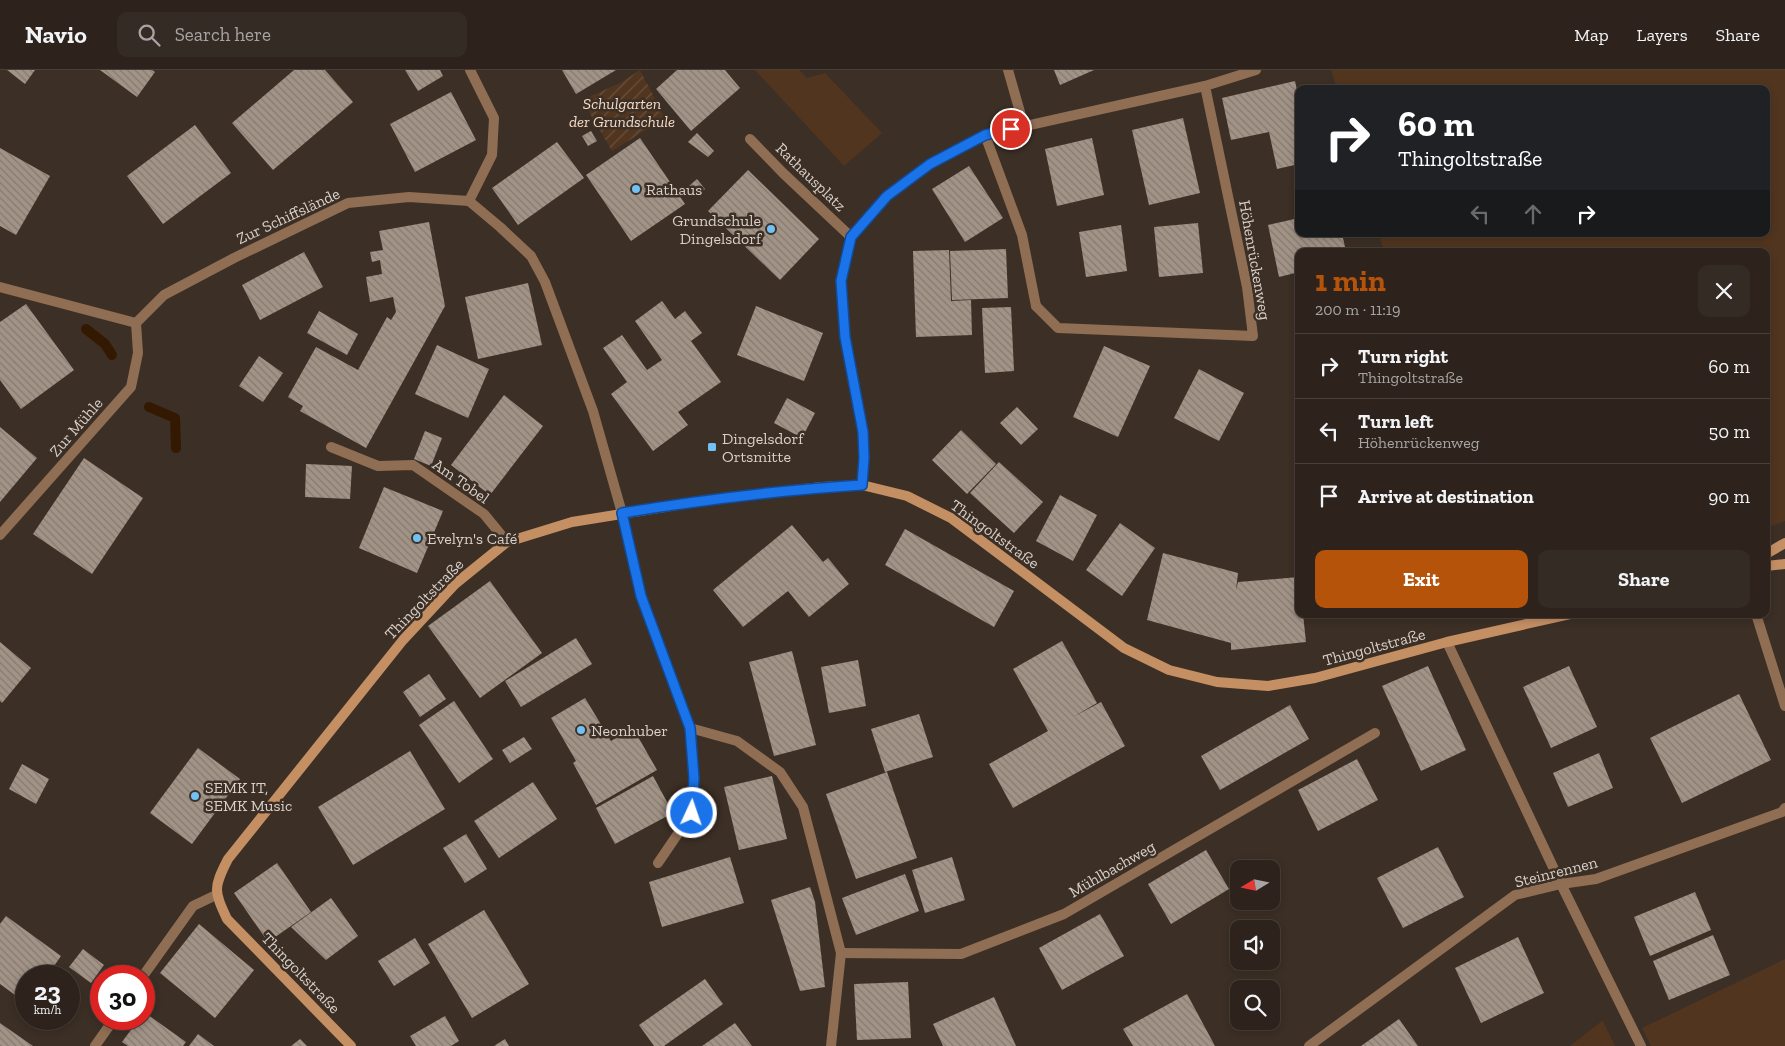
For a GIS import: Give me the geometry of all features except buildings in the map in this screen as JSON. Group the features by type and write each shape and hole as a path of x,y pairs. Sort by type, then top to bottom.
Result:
{"main road":[{"name":"Thingoltstraße","path":"351,1046 227,919 216,895 218,878 228,859 403,640 455,584 507,542 572,522 622,513 716,499 862,485 907,496 951,518 1124,648 1169,670 1217,682 1268,686 1315,678 1447,642 1546,618"},
{"path":"1770,552 1785,543"},
{"path":"1770,566 1785,564"}],"street":[{"path":"470,70 494,118 492,155 468,201 531,256 544,282 593,411 622,513 641,596 690,728 694,778 692,813 658,863"},
{"path":"1008,70 1024,126"},
{"path":"862,485 863,432 845,337 841,281 851,237 887,196 930,164 985,135 1205,86 1256,70"},
{"name":"Höhenrückenweg","path":"985,135 1022,235 1036,306 1058,328 1253,336 1247,287 1205,86"},
{"name":"Rathausplatz","path":"750,139 851,237"},
{"name":"Zur Schiffslände","path":"136,322 164,295 234,258 348,203 409,197 468,201"},
{"path":"0,287 136,322"},
{"name":"Zur Mühle","path":"0,535 131,387 138,353 136,322"},
{"name":"Am Tobel","path":"331,447 378,466 412,465 484,514 507,542"},
{"path":"1757,618 1785,706"},
{"name":"Thingoltstraße","path":"1447,642 1561,884 1641,1046"},
{"path":"690,728 737,741 780,772 803,807 841,953 831,1046"},
{"name":"Mühlbachweg","path":"841,953 961,954 1064,914 1375,734"},
{"name":"Steinrennen","path":"1309,1046 1515,895 1561,884 1596,879 1782,812 1785,808"},
{"path":"152,965 192,906 216,895"},
{"path":"95,1046 106,1030"}],"green space":[{"name":"Schulgarten der Grundschule","path":"640,70 665,118 612,151 582,100 620,83"},
{"path":"755,70 799,70 807,78 825,73 882,133 844,166"},
{"path":"1331,70 1785,70 1785,521 1770,527 1770,248 1383,248 1380,237 1770,237 1770,85 1336,85"},
{"path":"1785,959 1785,1046 1651,1046 1642,1028"},
{"path":"1602,1021 1615,1046 1570,1046"}],"waterway":[{"path":"86,329 105,344 112,355"},
{"path":"149,407 175,418 176,448"}],"place":[{"name":"Rathaus","path":"636,189"},
{"name":"Grundschule Dingelsdorf","path":"771,229"},
{"name":"Dingelsdorf Ortsmitte","path":"712,447"},
{"name":"Evelyn's Café","path":"417,538"},
{"name":"Neonhuber","path":"581,730"},
{"name":"SEMK IT, SEMK Music","path":"195,796"}],"route":[{"path":"692,813 694,778 690,728 641,596 622,513 716,499 862,485 863,432 845,337 841,281 851,237 887,196 930,164 985,135 1011,129"}]}
